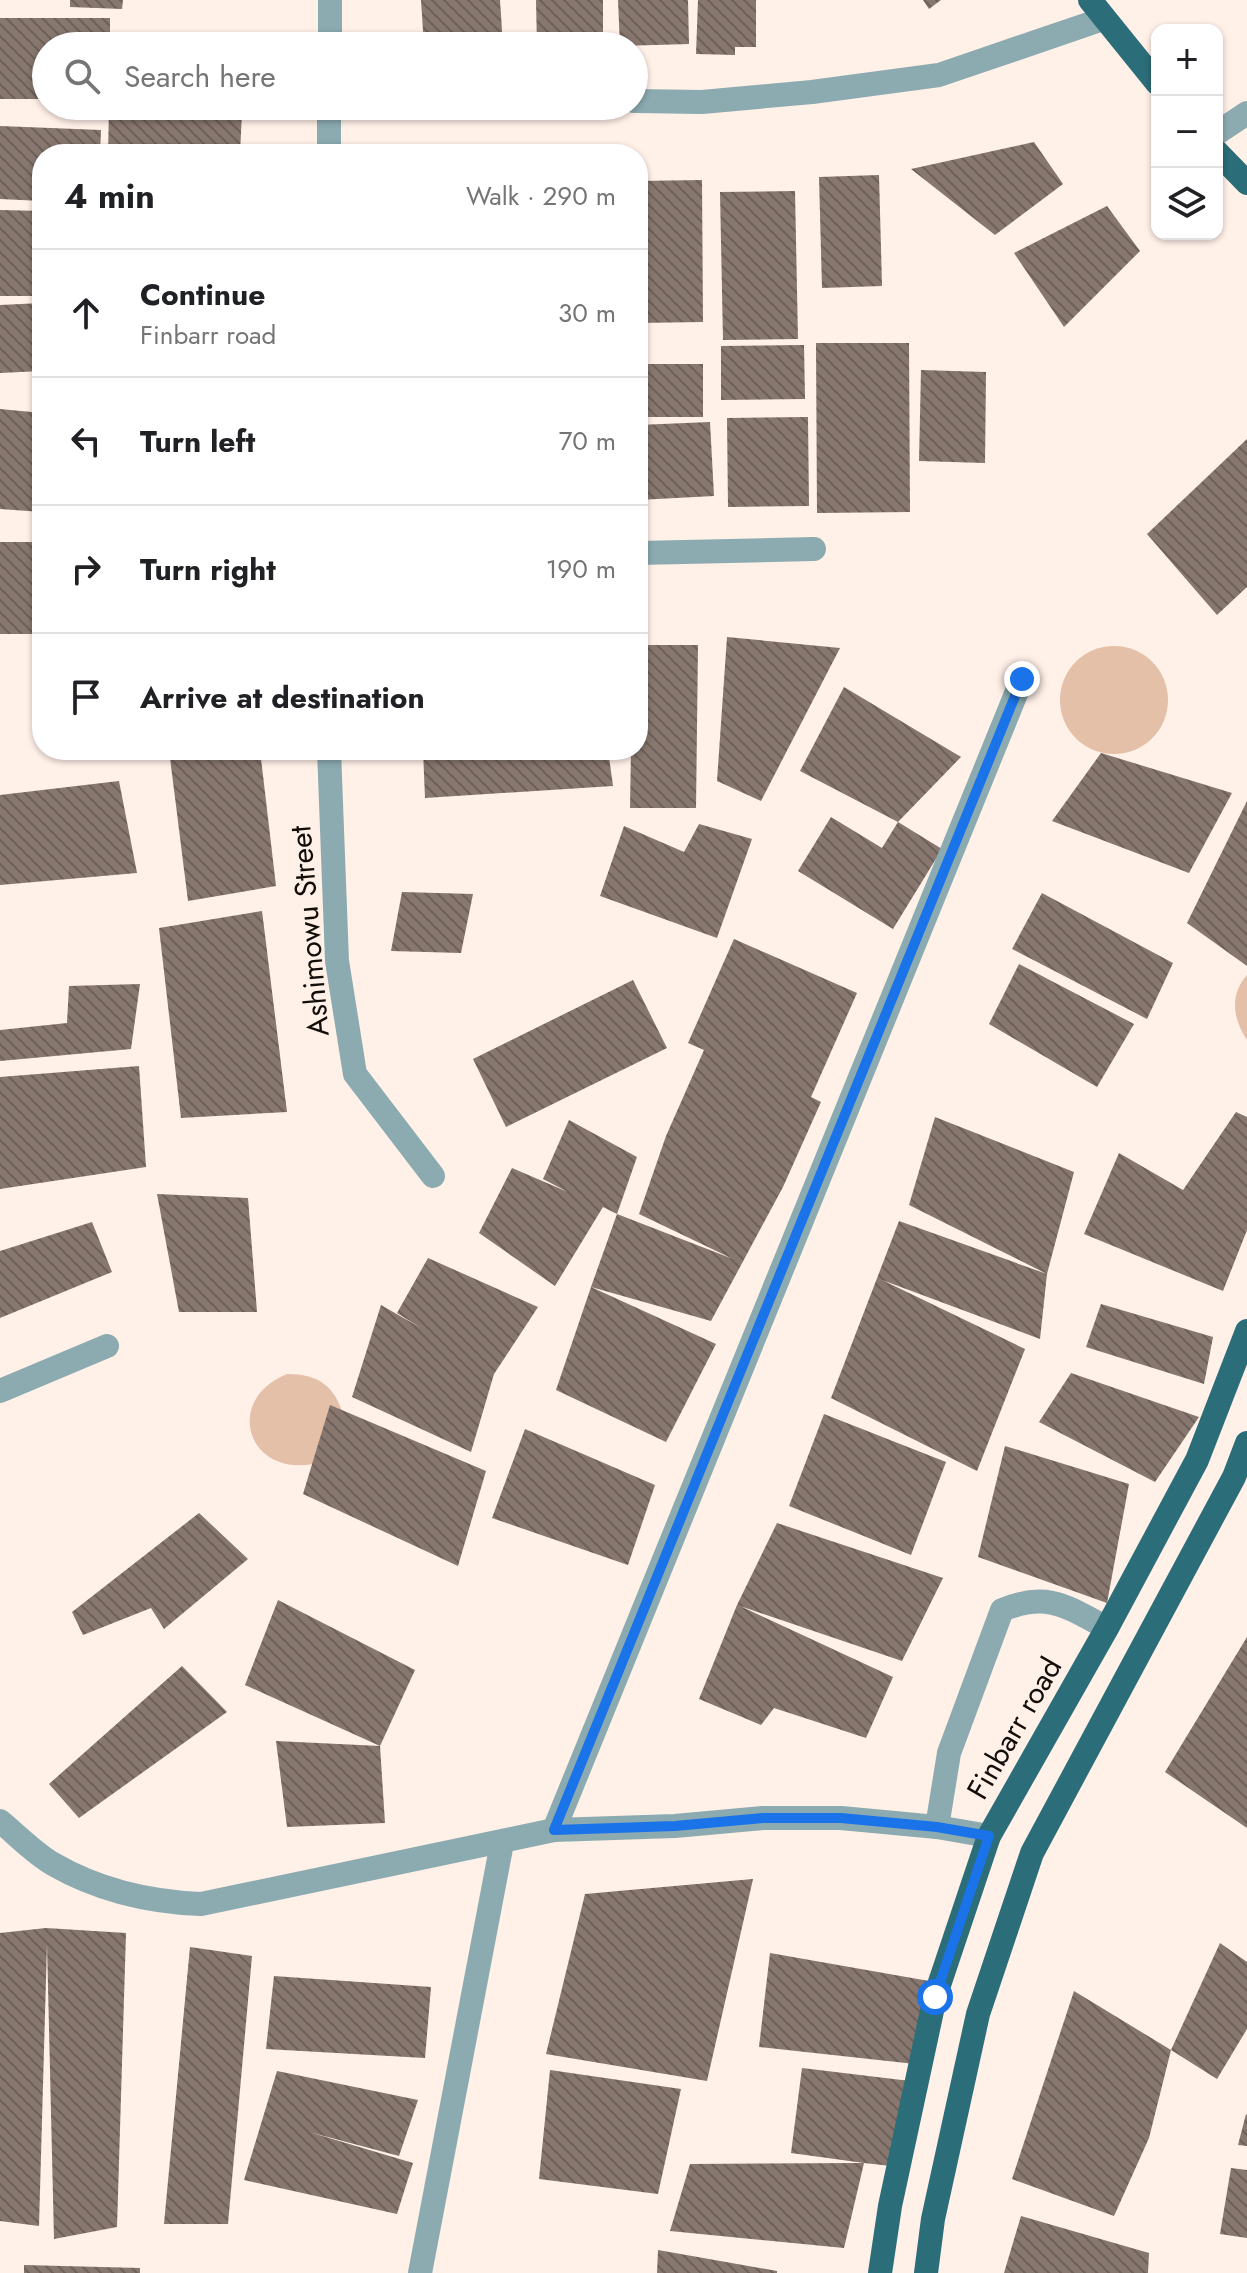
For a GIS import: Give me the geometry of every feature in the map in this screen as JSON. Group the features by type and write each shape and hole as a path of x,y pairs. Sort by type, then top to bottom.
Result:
{"main road":[{"path":"1096,10 1151,76"},
{"path":"1223,158 1247,183"},
{"name":"Finbarr road","path":"880,2273 890,2206 935,1997 989,1836 1107,1628 1197,1460 1247,1331"},
{"path":"926,2273 933,2219 978,2014 1032,1853 1234,1477 1247,1443"}],"street":[{"path":"330,0 330,32"},
{"path":"648,101 702,102 781,95 939,75 1096,10"},
{"path":"1223,129 1247,113"},
{"path":"329,120 329,144"},
{"path":"648,553 814,549"},
{"path":"554,1830 1022,679"},
{"name":"Ashimowu Street","path":"329,760 337,961 355,1074 433,1176"},
{"path":"0,1391 107,1346"},
{"path":"937,1827 949,1753 1002,1610 1027,1600 1055,1601 1107,1628"},
{"path":"0,1821 53,1863 103,1885 153,1902 201,1904 554,1830 675,1826 763,1818 841,1818 937,1827 989,1836"},
{"path":"420,2273 502,1843"}],"shaded area":[{"path":"1114,646 1135,650 1152,662 1164,679 1168,700 1164,721 1152,738 1135,750 1114,754 1093,750 1076,738 1064,721 1060,700 1064,679 1076,662 1093,650"},
{"path":"1247,975 1247,1040 1236,1015 1235,999"},
{"path":"287,1374 308,1376 324,1384 335,1396 343,1415 313,1464 290,1465 272,1459 259,1447 251,1433 250,1417 255,1400 267,1386"}],"building":[{"path":"70,0 123,0 122,9 70,7"},
{"path":"421,0 500,0 502,32 423,32"},
{"path":"536,0 603,0 603,32 537,32"},
{"path":"618,0 688,0 689,44 648,45 648,32 619,32"},
{"path":"698,0 756,0 756,47 735,47 735,55 696,54"},
{"path":"923,0 941,0 929,9"},
{"path":"0,18 110,18 110,32 32,32 32,99 0,99"},
{"path":"109,120 242,120 240,144 108,144"},
{"path":"0,126 101,130 100,144 32,144 32,201 0,199"},
{"path":"1034,142 1063,184 995,235 911,169"},
{"path":"879,175 882,286 822,288 819,177"},
{"path":"702,180 703,322 648,323 648,181"},
{"path":"795,191 798,339 723,340 720,192"},
{"path":"1107,206 1140,251 1064,327 1014,253"},
{"path":"0,210 32,211 32,296 0,296"},
{"path":"32,303 32,371 0,373 0,305"},
{"path":"816,343 909,343 910,512 817,513"},
{"path":"804,345 805,399 721,400 721,346"},
{"path":"648,364 703,364 703,417 648,417"},
{"path":"921,370 986,372 985,463 919,461"},
{"path":"0,409 32,412 32,511 0,509"},
{"path":"808,417 809,506 728,507 727,418"},
{"path":"710,422 714,496 648,499 648,425"},
{"path":"1247,439 1247,587 1217,615 1147,534"},
{"path":"0,542 32,542 32,634 0,634"},
{"path":"727,637 840,648 761,801 717,781"},
{"path":"648,645 698,645 696,808 630,808 631,760 648,760"},
{"path":"844,687 961,757 898,822 800,771"},
{"path":"1101,753 1232,793 1189,873 1052,821"},
{"path":"170,760 261,760 276,886 188,901"},
{"path":"423,760 609,760 613,786 425,798"},
{"path":"119,781 137,873 0,885 0,795"},
{"path":"1247,801 1247,966 1187,923"},
{"path":"831,817 882,848 898,822 942,849 893,929 798,871"},
{"path":"699,824 752,839 717,938 600,896 624,826 684,852"},
{"path":"402,892 473,894 461,953 391,951"},
{"path":"1042,893 1173,963 1147,1019 1012,949"},
{"path":"262,911 287,1112 181,1118 159,928"},
{"path":"734,939 857,993 811,1097 821,1102 783,1187 711,1321 591,1287 617,1214 733,1259 639,1214 666,1136 704,1050 688,1043"},
{"path":"1019,964 1134,1024 1097,1087 989,1024"},
{"path":"633,980 667,1048 506,1127 473,1059"},
{"path":"140,984 131,1049 0,1061 0,1030 67,1023 69,986"},
{"path":"139,1066 146,1167 0,1189 0,1077"},
{"path":"1236,1112 1247,1117 1247,1230 1223,1291 1084,1234 1119,1153 1183,1190"},
{"path":"935,1117 1074,1172 1047,1274 909,1205"},
{"path":"569,1120 637,1157 617,1214 603,1207 555,1286 479,1233 512,1168 568,1192 543,1179"},
{"path":"157,1194 248,1198 257,1312 179,1312"},
{"path":"899,1221 1047,1274 1040,1339 882,1280 1025,1349 977,1471 831,1398"},
{"path":"92,1222 112,1272 0,1318 0,1251"},
{"path":"428,1258 538,1307 494,1374 471,1452 352,1397 381,1305 421,1328 397,1313"},
{"path":"591,1287 716,1344 666,1442 556,1390"},
{"path":"1101,1304 1213,1337 1204,1384 1086,1347"},
{"path":"1071,1373 1199,1417 1155,1482 1039,1422"},
{"path":"330,1405 486,1471 458,1566 303,1494"},
{"path":"824,1414 946,1462 911,1555 789,1506"},
{"path":"525,1429 655,1485 628,1565 492,1518"},
{"path":"1005,1446 1129,1484 1107,1603 978,1557"},
{"path":"199,1513 248,1559 164,1629 151,1608 83,1635 72,1612"},
{"path":"777,1523 943,1578 902,1661 740,1606 893,1677 866,1738 774,1708 761,1725 699,1699 737,1605"},
{"path":"278,1600 415,1670 380,1746 245,1685"},
{"path":"1247,1637 1247,1828 1165,1772"},
{"path":"182,1666 227,1712 79,1818 49,1784"},
{"path":"276,1741 380,1746 385,1823 287,1827"},
{"path":"753,1879 707,2081 546,2054 585,1894"},
{"path":"46,1928 126,1933 117,2227 54,2239 47,1944 39,2226 0,2221 0,1933"},
{"path":"1220,1943 1247,1962 1247,2029 1217,2079 1171,2050"},
{"path":"190,1947 252,1956 228,2224 164,2224"},
{"path":"770,1953 929,1981 915,2064 759,2047"},
{"path":"274,1976 431,1987 425,2058 266,2049"},
{"path":"1074,1991 1171,2050 1149,2138 1114,2216 1012,2179"},
{"path":"802,2068 910,2081 891,2166 791,2153"},
{"path":"550,2070 681,2089 658,2194 539,2179"},
{"path":"277,2071 418,2100 399,2156 309,2132 413,2163 397,2214 244,2180"},
{"path":"1246,2114 1247,2146 1238,2145"},
{"path":"864,2163 844,2248 670,2231 690,2164"},
{"path":"1231,2168 1247,2170 1247,2238 1220,2234"},
{"path":"1021,2216 1149,2253 1148,2273 1004,2273"},
{"path":"658,2250 777,2271 777,2273 657,2273"},
{"path":"24,2265 140,2268 140,2273 24,2273"}],"route":[{"path":"935,1997 989,1836 937,1827 841,1818 763,1818 675,1826 554,1830 1022,679"}]}
